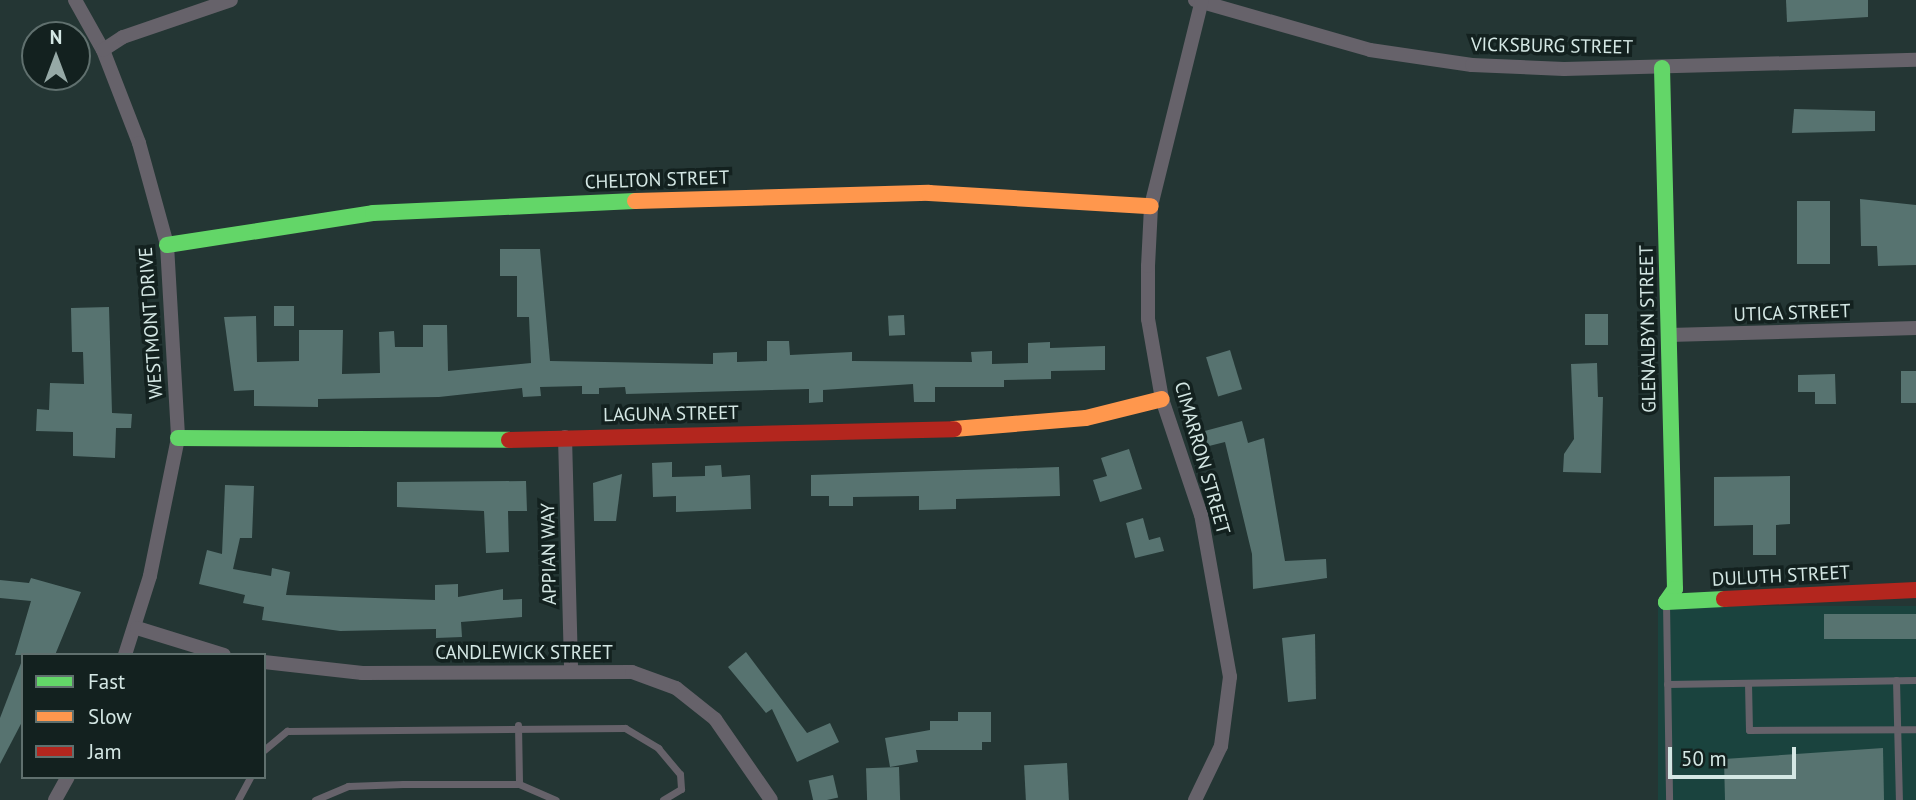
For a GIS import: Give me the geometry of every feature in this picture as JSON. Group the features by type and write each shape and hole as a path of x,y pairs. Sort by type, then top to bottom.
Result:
{"street":[{"name":"WESTMONT DRIVE","path":"75,0 103,50 139,143 167,245 178,438 137,628 126,653"},
{"path":"103,50 123,37 231,0"},
{"name":"VICKSBURG STREET","path":"1199,1 1370,50 1472,65 1662,68 1916,60"},
{"name":"CIMARRON STREET","path":"1195,800 1221,746 1230,677 1201,514 1162,399 1148,319 1151,206 1199,1"},
{"name":"GLENALBYN STREET","path":"1662,68 1675,589 1666,602"},
{"name":"CHELTON STREET","path":"167,245 373,213 548,204 929,193 1151,206"},
{"name":"UTICA STREET","path":"1669,335 1916,328"},
{"name":"LAGUNA STREET","path":"178,438 565,437 1005,428 1086,418 1162,399"},
{"name":"APPIAN WAY","path":"565,437 571,669"},
{"name":"DULUTH STREET","path":"1666,602 1916,590"},
{"path":"137,628 218,653"},
{"name":"CANDLEWICK STREET","path":"266,662 362,673 571,669 632,672 676,688 715,719 771,800"},
{"path":"55,800 67,779"}],"lane":[{"path":"1666,602 1669,800"},
{"path":"1896,680 1899,800"},
{"path":"1667,684 1916,680"},
{"path":"1748,683 1749,730 1916,729"},
{"path":"519,725 519,784"},
{"path":"266,748 286,731 519,725 625,728 658,748 680,774 681,789 663,800"},
{"path":"238,800 249,779"},
{"path":"315,800 348,786 519,784 556,800"}],"shaded area":[{"path":"1658,606 1916,606 1916,800 1658,800"}],"building":[{"path":"1786,0 1868,0 1868,17 1787,22"},
{"path":"1794,109 1875,111 1875,131 1792,133"},
{"path":"1860,199 1916,205 1916,265 1878,266 1877,246 1861,246"},
{"path":"1797,201 1830,201 1830,264 1797,264"},
{"path":"500,249 540,249 550,361 713,364 713,353 737,352 737,362 767,361 767,341 789,341 790,355 852,352 852,361 972,362 971,352 992,351 992,364 1028,363 1028,343 1050,342 1050,348 1105,346 1105,370 1051,371 1051,379 1004,380 1004,387 935,387 935,402 914,402 913,384 823,390 823,402 809,403 809,389 626,394 625,387 599,388 599,394 582,394 582,386 540,387 541,396 523,397 522,388 439,397 318,399 318,407 254,406 254,390 234,391 224,317 256,316 257,362 299,361 299,330 343,330 342,374 380,373 379,332 394,331 395,347 423,347 423,325 447,325 448,371 531,363 529,317 517,317 517,276 500,276"},
{"path":"274,306 294,306 294,326 274,326"},
{"path":"109,307 112,413 132,414 131,428 116,428 115,458 73,456 73,432 36,431 37,409 49,410 50,383 84,384 83,352 72,352 71,308"},
{"path":"1585,314 1608,314 1608,345 1585,345"},
{"path":"904,315 905,335 889,336 888,316"},
{"path":"1230,350 1242,389 1218,397 1206,357"},
{"path":"1597,363 1598,397 1603,397 1601,473 1563,472 1564,454 1574,439 1571,364"},
{"path":"1901,371 1916,371 1916,403 1901,403"},
{"path":"1835,374 1836,404 1815,404 1815,392 1798,392 1798,375"},
{"path":"1242,421 1248,443 1264,438 1285,561 1326,559 1327,578 1253,589 1252,554 1225,442 1205,447 1201,432"},
{"path":"1129,449 1142,489 1100,502 1093,480 1107,476 1101,458"},
{"path":"672,462 672,477 705,476 705,466 721,465 722,477 750,475 751,509 676,512 676,496 653,497 652,463"},
{"path":"1059,467 1060,496 956,499 956,509 919,510 919,496 853,497 853,506 829,506 829,496 811,496 811,475"},
{"path":"622,474 616,521 594,521 593,483"},
{"path":"1790,476 1790,524 1776,525 1776,555 1753,555 1753,525 1714,526 1714,477"},
{"path":"526,481 527,511 508,511 509,552 486,553 484,511 397,507 397,482"},
{"path":"225,485 254,486 252,538 240,538 233,569 271,576 272,568 290,572 286,595 435,600 435,585 458,584 458,597 503,589 503,600 522,599 522,617 461,622 462,637 436,638 436,629 340,631 262,620 264,607 243,603 245,595 199,584 207,550 222,554"},
{"path":"1143,518 1149,540 1160,537 1164,551 1135,558 1126,523"},
{"path":"31,578 81,592 56,653 15,655 31,601 0,598 0,580 29,583"},
{"path":"1824,614 1916,614 1916,639 1824,639"},
{"path":"1315,634 1316,699 1288,702 1282,638"},
{"path":"746,652 807,733 830,723 839,742 797,762 772,709 766,713 728,667"},
{"path":"21,663 21,724 0,764 0,718"},
{"path":"958,712 991,712 991,742 982,742 982,750 916,750 918,762 890,767 885,738 930,730 930,721 958,721"},
{"path":"1883,748 1884,800 1725,800 1724,759"},
{"path":"1067,763 1069,800 1026,800 1024,765"},
{"path":"899,767 900,800 867,800 866,768"},
{"path":"833,775 838,797 813,800 809,781"}],"traffic: fast":[{"path":"1662,68 1675,589 1666,602 1724,599"},
{"path":"167,245 373,213 635,201"},
{"path":"178,438 509,440"}],"traffic: slow":[{"path":"635,201 929,193 1151,206"},
{"path":"954,429 1086,418 1162,399"}],"traffic: jam":[{"path":"509,440 954,429"},
{"path":"1724,599 1916,590"}]}
